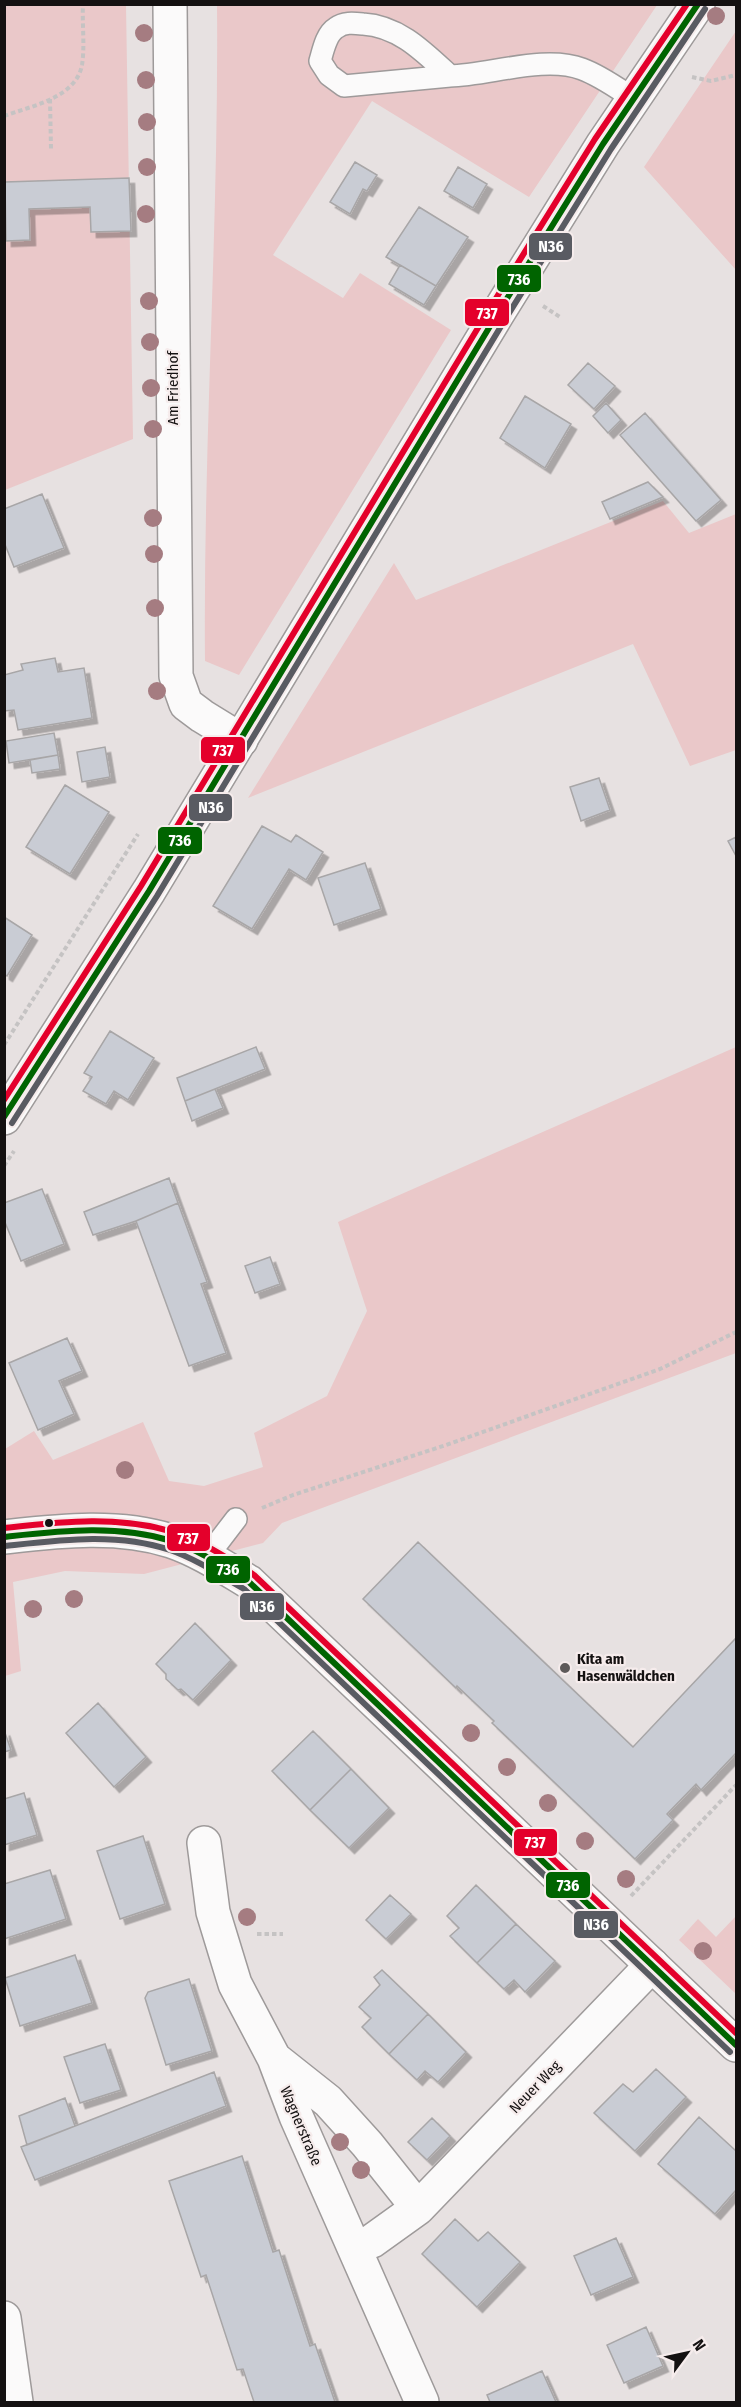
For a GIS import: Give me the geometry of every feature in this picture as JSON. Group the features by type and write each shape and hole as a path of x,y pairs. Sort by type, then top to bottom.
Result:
{"street":[{"name":"Am Friedhof","path":"170,4 176,676 186,704 241,740"},
{"path":"4,1118 149,891 486,332 634,99 698,4"},
{"path":"4,1537 94,1530 131,1533 171,1541 207,1557 249,1582 736,2045"},
{"name":"Wagnerstraße","path":"204,1843 213,1912 235,1984 274,2058 296,2116 356,2248 422,2403"},
{"name":"Neuer Weg","path":"356,2248 372,2241 418,2208 652,1965"},
{"path":"274,2058 328,2101 367,2144 418,2208"},
{"path":"4,2318 16,2403"}],"lane":[{"path":"450,75 402,35 375,25 348,23 334,29 325,45 320,62 328,75 344,86 450,75 546,64 580,68 606,80 634,99"},
{"path":"207,1557 237,1519"}],"path":[{"path":"4,116 61,94 72,85 79,75 82,64 83,4"},
{"path":"691,77 711,81 736,75"},
{"path":"50,99 51,149"},
{"path":"4,1045 138,834"},
{"path":"237,1519 293,1495 446,1445 660,1369 736,1332"},
{"path":"627,1901 736,1785"}],"shaded area":[{"path":"5,5 126,5 133,439 5,490"},
{"path":"217,5 657,5 529,197 372,101 273,255 343,298 360,273 451,330 239,675 205,661 206,497 216,169"},
{"path":"736,31 736,270 644,167"},
{"path":"663,501 689,533 736,514 736,750 690,766 633,644 248,798 394,563 416,600"},
{"path":"736,1047 736,1353 282,1523 263,1543 144,1574 65,1571 13,1582 21,1671 5,1676 5,1449 34,1431 53,1460 143,1422 169,1481 204,1486 263,1467 254,1433 327,1396 367,1311 338,1222"},
{"path":"736,1916 736,1994 679,1940 698,1919 716,1937"}],"building":[{"path":"355,162 377,175 367,191 363,189 350,214 330,202"},
{"path":"458,167 487,184 473,208 444,191"},
{"path":"129,178 131,231 91,232 90,207 29,209 30,240 6,241 5,182"},
{"path":"419,207 468,237 436,286 386,257"},
{"path":"400,265 436,286 424,305 389,284"},
{"path":"588,363 615,386 594,409 568,385"},
{"path":"525,396 571,424 545,468 500,438"},
{"path":"606,403 621,420 608,433 593,416"},
{"path":"645,413 721,500 696,521 620,435"},
{"path":"648,482 663,497 610,519 602,502"},
{"path":"42,494 64,548 14,567 4,542 4,509"},
{"path":"55,658 58,672 84,668 92,718 18,730 14,710 4,711 4,675 23,670 21,664"},
{"path":"54,733 58,755 9,763 6,741"},
{"path":"105,747 110,777 82,782 77,752"},
{"path":"58,755 60,769 32,773 30,760"},
{"path":"599,778 610,810 581,821 570,787"},
{"path":"65,785 109,812 70,874 26,847"},
{"path":"262,826 291,842 296,835 323,852 306,880 289,869 252,929 213,906"},
{"path":"736,837 736,856 728,841"},
{"path":"365,863 381,909 334,925 318,878"},
{"path":"4,917 32,935 7,976 4,974"},
{"path":"110,1031 154,1058 128,1100 114,1091 106,1104 83,1091 92,1077 84,1073"},
{"path":"256,1047 265,1069 185,1101 177,1078"},
{"path":"215,1089 223,1108 192,1121 185,1101"},
{"path":"169,1178 178,1203 136,1221 93,1235 84,1212"},
{"path":"42,1189 64,1244 21,1261 4,1220 4,1203"},
{"path":"178,1203 207,1282 201,1284 226,1353 189,1366 136,1221"},
{"path":"270,1257 280,1284 255,1293 245,1266"},
{"path":"67,1338 82,1371 59,1381 74,1414 38,1430 9,1363"},
{"name":"Kita am Hasenwäldchen","path":"418,1542 633,1747 736,1638 736,1753 701,1790 696,1784 667,1814 673,1820 635,1859 492,1723 494,1721 363,1599"},
{"path":"195,1623 231,1660 193,1700 166,1679 166,1674 156,1664"},
{"path":"98,1703 146,1757 114,1787 66,1733"},
{"path":"4,1730 11,1750 4,1752"},
{"path":"313,1731 351,1769 310,1810 272,1771"},
{"path":"351,1769 389,1808 349,1848 310,1810"},
{"path":"24,1793 37,1835 4,1845 4,1799"},
{"path":"143,1836 165,1904 120,1919 97,1851"},
{"path":"50,1870 66,1919 4,1939 4,1884"},
{"path":"476,1885 516,1924 477,1963 450,1936 459,1928 447,1916"},
{"path":"390,1895 411,1914 386,1939 366,1920"},
{"path":"516,1924 555,1961 525,1992 514,1980 504,1989 477,1963"},
{"path":"75,1955 92,2003 20,2026 5,1978"},
{"path":"382,1970 428,2014 389,2054 362,2027 371,2018 359,2007 380,1985 374,1977"},
{"path":"189,1979 212,2051 166,2065 145,1998 148,1992"},
{"path":"428,2014 466,2052 438,2082 425,2071 417,2080 389,2054"},
{"path":"105,2044 121,2090 80,2103 64,2057"},
{"path":"656,2069 686,2097 635,2151 594,2113 623,2084 633,2092"},
{"path":"214,2072 226,2106 35,2180 21,2147"},
{"path":"65,2098 75,2126 27,2145 19,2116"},
{"path":"699,2117 736,2151 736,2190 715,2214 658,2164"},
{"path":"432,2118 450,2136 427,2160 408,2142"},
{"path":"242,2156 273,2252 279,2250 310,2346 315,2344 335,2402 254,2402 243,2369 237,2370 206,2275 201,2277 169,2181"},
{"path":"455,2219 478,2241 488,2232 520,2262 477,2307 422,2254"},
{"path":"616,2238 633,2277 591,2295 574,2256"},
{"path":"646,2327 663,2366 624,2383 607,2345"},
{"path":"542,2371 556,2402 490,2402 487,2395"}],"transit line":[{"name":"737","path":"4,1100 141,886 490,308 595,139 687,4"},
{"name":"736","path":"4,1117 149,891 498,313 603,144 698,4"},
{"name":"N36","path":"12,1123 157,896 506,318 611,149 705,9"},
{"name":"737","path":"4,1528 89,1521 131,1523 173,1532 194,1540 254,1575 736,2033"},
{"name":"736","path":"4,1537 88,1530 130,1532 171,1541 191,1549 249,1582 736,2045"},
{"name":"N36","path":"5,1546 88,1539 150,1544 189,1558 244,1589 730,2052"}],"place":[{"name":"Kita am Hasenwäldchen","path":"565,1668"}]}
